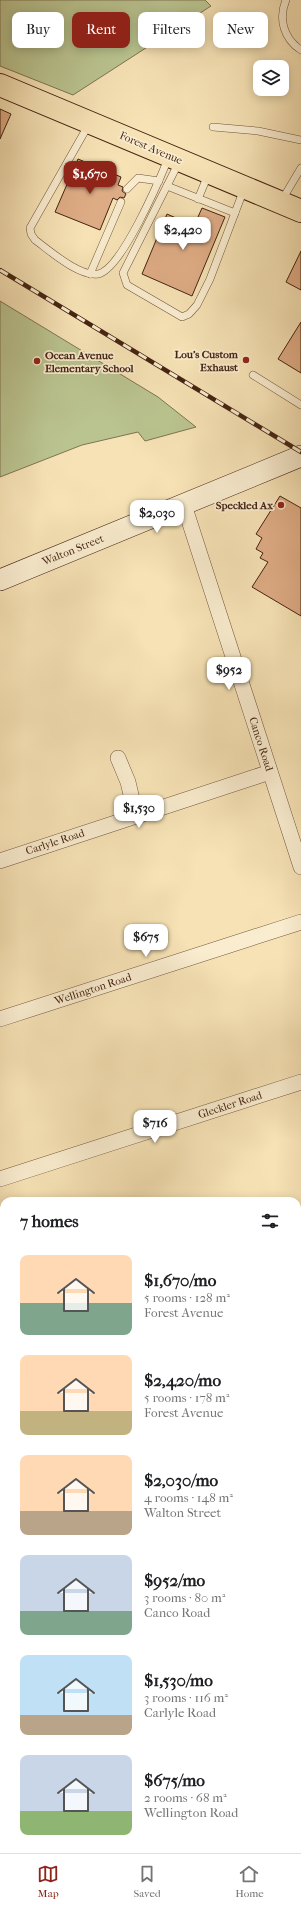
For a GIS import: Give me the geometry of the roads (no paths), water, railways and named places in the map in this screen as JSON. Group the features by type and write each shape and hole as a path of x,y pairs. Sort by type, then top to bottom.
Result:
{"highway":[{"name":"Forest Avenue","path":"0,85 301,211"}],"street":[{"name":"Walton Street","path":"0,580 301,456"},
{"name":"Canco Road","path":"184,505 301,867"},
{"path":"118,758 128,782 136,816"},
{"name":"Carlyle Road","path":"0,861 270,772"},
{"name":"Wellington Road","path":"0,1019 301,922"},
{"name":"Gleckler Road","path":"0,1179 301,1082"}],"lane":[{"path":"286,0 282,13 283,25 287,37 301,50"},
{"path":"90,122 30,228 34,240 76,269 90,274 98,274 106,271 116,260 148,207 159,181 174,158"},
{"path":"213,127 258,131 301,140"},
{"path":"174,158 167,186 123,273 127,285 182,317 189,314 197,305 210,280 245,188"},
{"path":"280,203 301,168"},
{"path":"198,198 209,172"},
{"path":"127,189 138,178 159,181"},
{"path":"167,186 235,213"},
{"path":"90,274 121,202"},
{"path":"253,375 301,405"}],"railway":[{"path":"0,270 301,452"}],"place":[{"name":"Lou's Custom Exhaust","path":"246,360"},
{"name":"Ocean Avenue Elementary School","path":"37,361"},
{"name":"Speckled Ax","path":"281,505"}]}
